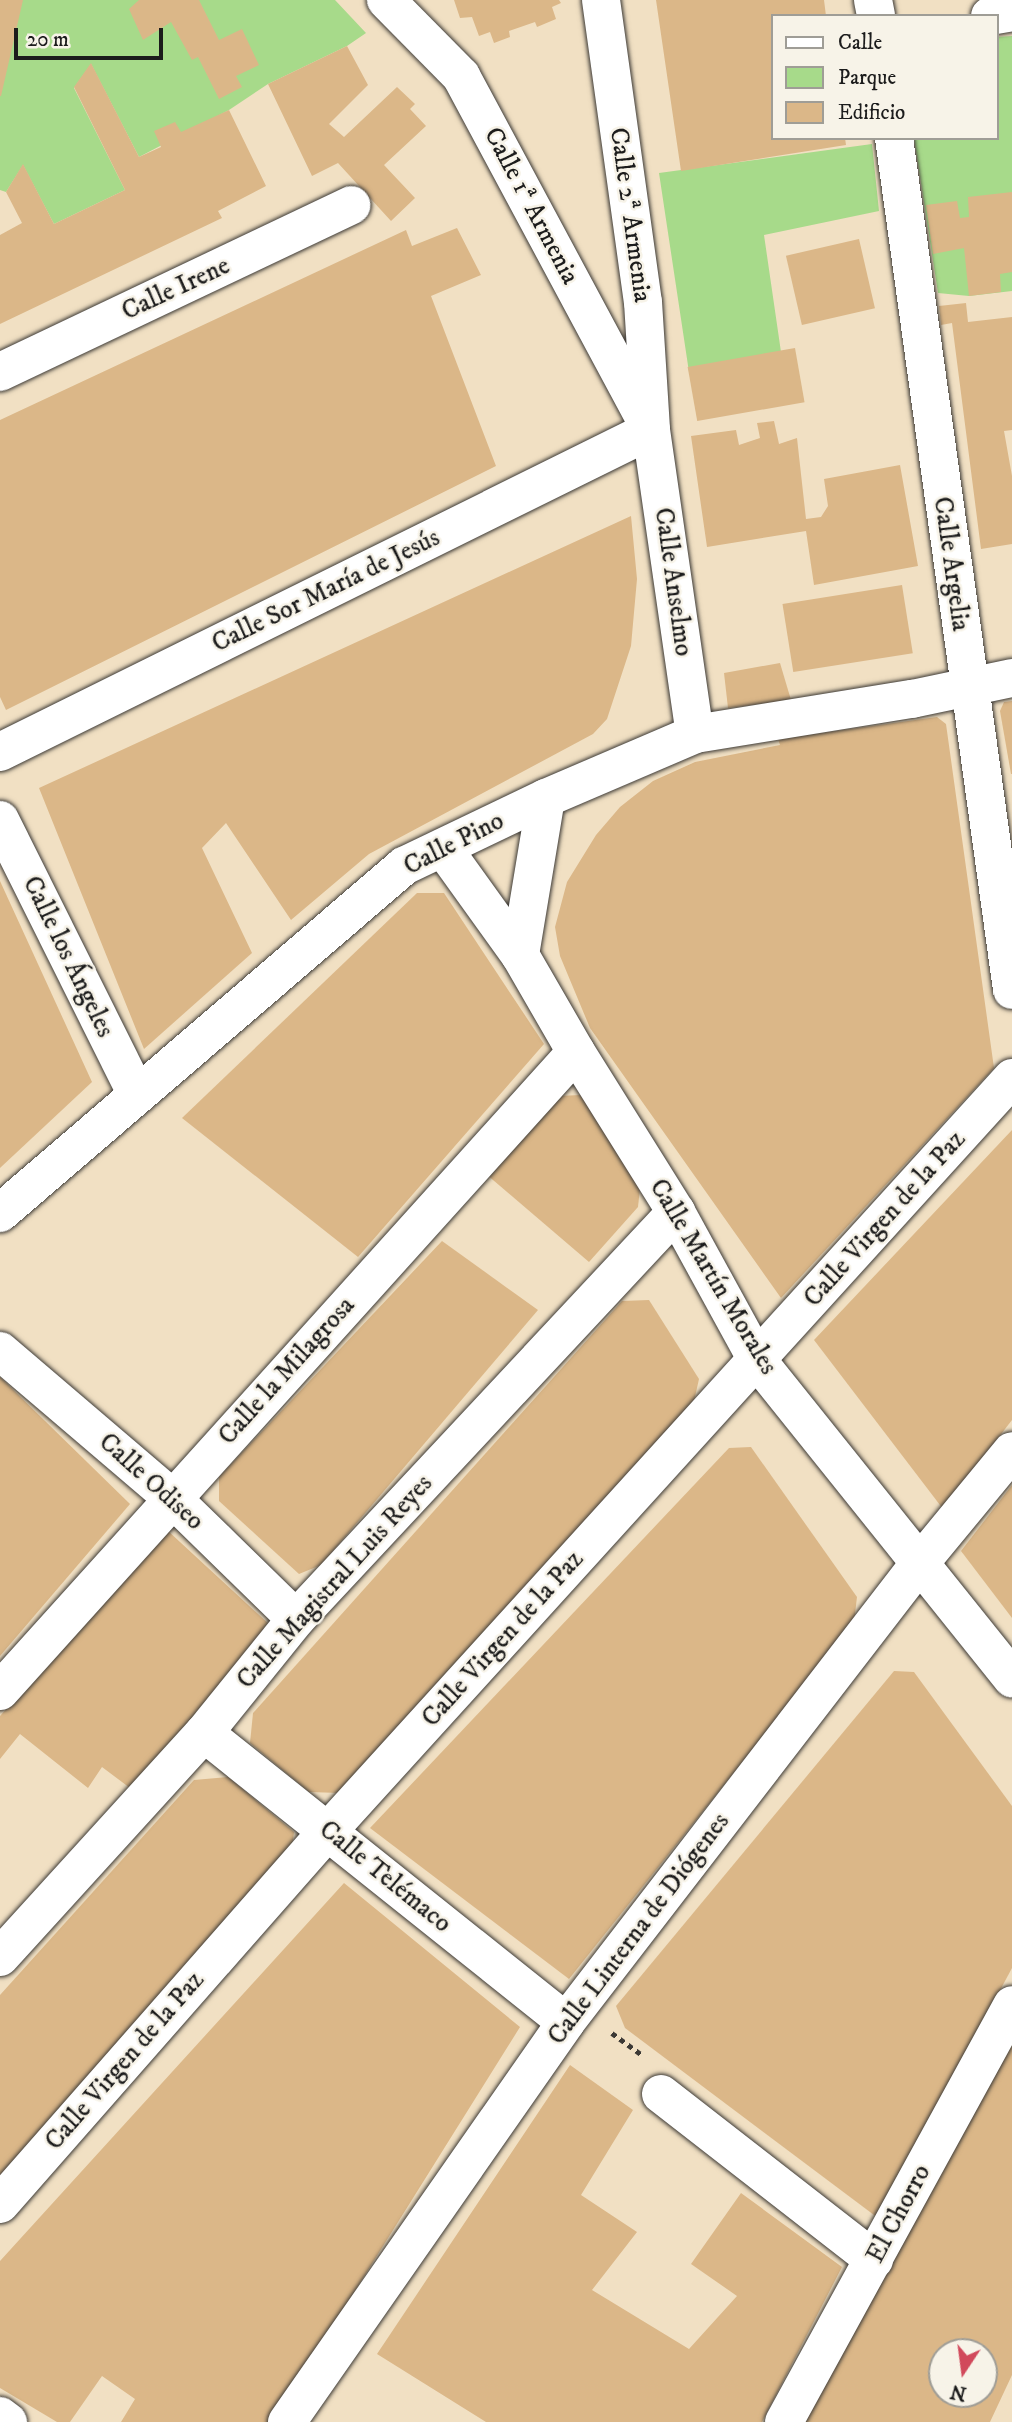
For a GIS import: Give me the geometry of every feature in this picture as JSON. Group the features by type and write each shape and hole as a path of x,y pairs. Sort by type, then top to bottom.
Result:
{"street":[{"name":"Calle 1ª Armenia","path":"386,0 461,76 651,430"},
{"name":"Calle 2ª Armenia","path":"601,0 643,302 651,430"},
{"name":"Calle Argelia","path":"894,140 1012,990"},
{"name":"Calle Irene","path":"0,372 351,205"},
{"name":"Calle Anselmo","path":"651,430 695,734"},
{"name":"Calle Sor María de Jesús","path":"0,752 651,430"},
{"name":"Calle Pino","path":"0,1213 404,866 546,799 695,734 1012,678"},
{"path":"520,955 546,799"},
{"name":"Calle los Ángeles","path":"0,820 137,1095"},
{"name":"Calle Martín Morales","path":"443,848 520,955 576,1052 676,1212 757,1360 1012,1678"},
{"name":"Calle la Milagrosa","path":"0,1691 576,1052"},
{"name":"Calle Virgen de la Paz","path":"0,2204 329,1830 1012,1078"},
{"name":"Calle Magistral Luis Reyes","path":"0,1957 204,1734 296,1619 676,1212"},
{"name":"Calle Odiseo","path":"0,1351 172,1498 296,1619"},
{"name":"Calle Linterna de Diógenes","path":"287,2422 572,2015 919,1564 1012,1451"},
{"name":"Calle Telémaco","path":"204,1734 329,1830 429,1914 572,2015"},
{"name":"El Chorro","path":"784,2422 1012,2005"},
{"path":"661,2094 874,2260"},
{"path":"0,2416 8,2422"}],"path":[{"path":"572,2015 657,2066 661,2094"}],"green space":[{"path":"0,0 335,0 366,33 347,46 268,84 229,110 139,157 91,64 74,88 125,190 54,224 23,165 6,192 0,190"},
{"path":"1012,36 1012,291 969,296 938,293 914,140 998,140 998,37"},
{"path":"872,144 879,211 764,235 781,352 689,372 659,173"}],"building":[{"path":"0,0 23,0 1,96 0,96"},
{"path":"139,0 199,0 219,40 242,29 259,65 236,76 242,87 219,99 198,57 192,60 171,22 143,40 129,9"},
{"path":"454,0 559,0 561,3 552,7 556,19 537,27 535,22 509,31 510,37 494,43 490,32 479,36 472,17 460,18"},
{"path":"656,0 824,0 826,14 771,14 771,140 845,140 846,145 681,171"},
{"path":"347,46 368,85 329,124 344,137 397,87 415,104 410,109 426,126 384,165 415,198 391,221 338,163 312,176 268,84"},
{"path":"91,63 139,157 161,147 154,131 175,122 181,132 229,110 266,186 218,211 222,218 0,324 0,235 22,223 6,192 23,164 54,224 125,190 74,87"},
{"path":"1012,192 1012,272 1000,274 1001,292 969,296 964,248 933,254 926,205 957,201 960,218 969,217 968,197"},
{"path":"457,228 481,275 431,296 496,466 6,710 0,697 0,420 406,230 412,246"},
{"path":"859,239 875,308 802,325 786,256"},
{"path":"966,303 968,322 1012,317 1012,430 1004,431 1012,476 1012,544 981,549 952,323 941,325 939,306"},
{"path":"795,348 805,402 697,421 688,367"},
{"path":"774,421 779,444 797,438 806,519 821,517 828,506 824,479 900,465 918,566 814,585 806,531 707,547 691,436 736,430 739,445 760,438 757,423"},
{"path":"631,516 637,579 631,646 607,719 593,734 369,854 291,920 226,823 202,848 252,953 144,1049 39,788"},
{"path":"902,585 913,653 793,672 782,604"},
{"path":"780,663 791,700 728,708 724,673"},
{"path":"1012,701 1011,774 1000,711 1004,702"},
{"path":"937,717 946,724 994,1068 781,1298 590,1028 560,956 555,927 567,882 596,835 620,807 653,781 695,762 780,745 778,739"},
{"path":"0,881 92,1082 0,1168"},
{"path":"417,893 444,893 544,1044 358,1257 182,1118"},
{"path":"581,1095 641,1179 638,1207 589,1262 486,1174 558,1096"},
{"path":"1012,1130 1012,1420 943,1509 814,1340"},
{"path":"442,1241 538,1310 321,1565 299,1574 219,1501 219,1477"},
{"path":"649,1300 699,1379 692,1410 340,1793 309,1792 250,1743 253,1713 622,1301"},
{"path":"0,1377 130,1504 0,1656"},
{"path":"751,1447 857,1597 854,1622 569,1979 370,1828 729,1448"},
{"path":"1012,1485 1012,1618 961,1551"},
{"path":"167,1530 271,1626 134,1791 102,1767 88,1788 20,1734 0,1759 0,1716"},
{"path":"894,1671 914,1672 1012,1806 1012,1968 878,2218 625,2028 616,2006"},
{"path":"228,1777 294,1832 290,1863 0,2176 0,1995 194,1780"},
{"path":"344,1883 520,2027 273,2422 121,2422 135,2399 102,2376 70,2422 57,2422 0,2388 0,2261"},
{"path":"1012,2038 1012,2375 998,2405 998,2338 928,2338 928,2408 997,2408 990,2422 796,2422"},
{"path":"570,2065 633,2110 581,2195 637,2232 592,2290 689,2349 737,2296 691,2264 741,2193 842,2267 762,2422 486,2422 377,2354"}]}
